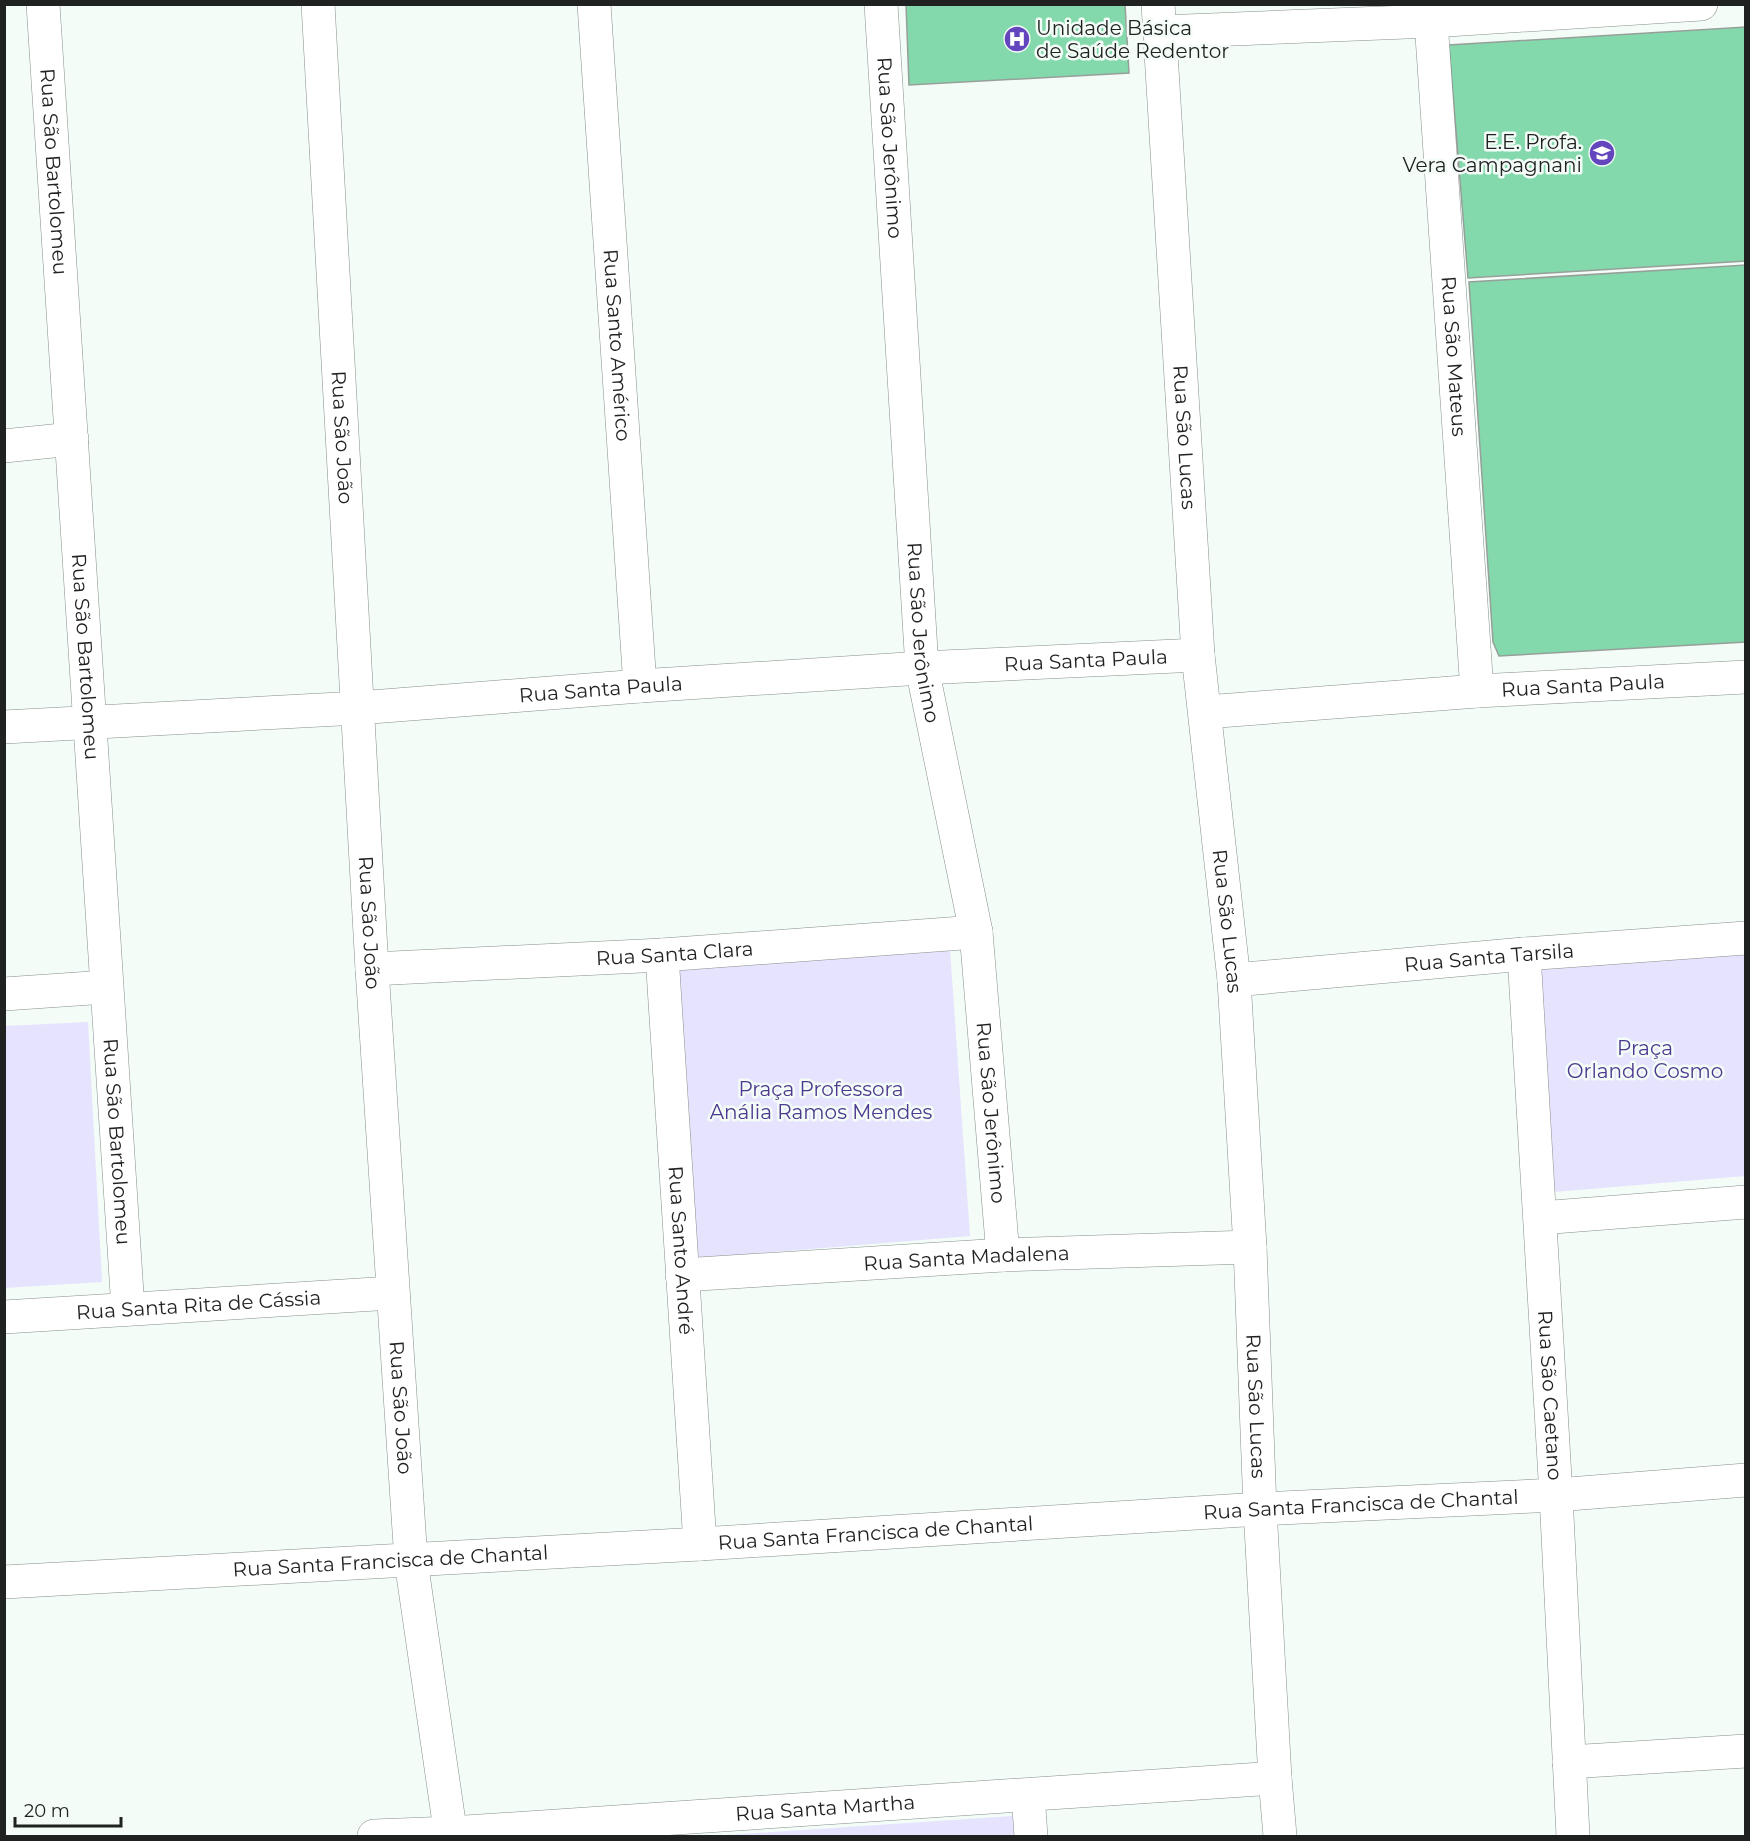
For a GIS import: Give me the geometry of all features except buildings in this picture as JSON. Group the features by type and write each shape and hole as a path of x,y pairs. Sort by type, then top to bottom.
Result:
{"street":[{"name":"Rua São Bartolomeu","path":"43,4 128,1310"},
{"name":"Rua São João","path":"318,4 372,969 411,1560 451,1835"},
{"name":"Rua Santo Américo","path":"594,4 640,686"},
{"name":"Rua São Jerônimo","path":"881,4 922,668 976,932 1003,1255"},
{"path":"1159,18 1431,21 1701,4"},
{"name":"Rua São Lucas","path":"1159,18 1198,654 1234,980 1250,1247 1260,1509 1280,1836"},
{"name":"Rua São Mateus","path":"1431,21 1477,691"},
{"path":"4,446 72,439"},
{"name":"Rua Santa Paula","path":"4,727 358,708 640,686 922,668 1198,654"},
{"name":"Rua Santa Paula","path":"1206,712 1477,691 1746,677"},
{"name":"Rua Santa Clara","path":"372,969 662,955 976,932"},
{"name":"Rua Santa Tarsila","path":"1234,980 1524,954 1746,938"},
{"name":"Rua São Caetano","path":"1524,954 1556,1495 1573,1836"},
{"name":"Rua Santo André","path":"662,955 700,1544"},
{"path":"4,994 106,987"},
{"path":"1540,1218 1746,1202"},
{"name":"Rua Santa Madalena","path":"682,1275 1003,1255 1250,1247"},
{"name":"Rua Santa Rita de Cássia","path":"4,1317 392,1293"},
{"name":"Rua Santa Francisca de Chantal","path":"4,1582 700,1544 1260,1509 1556,1495 1746,1480"},
{"path":"1569,1762 1746,1751"},
{"name":"Rua Santa Martha","path":"374,1836 708,1826 1028,1795 1275,1778"},
{"path":"1028,1795 1031,1836"}],"green space":[{"name":"Praça Professora Anália Ramos Mendes","path":"950,949 970,1236 690,1259 674,970"},
{"name":"Praça Orlando Cosmo","path":"1745,951 1745,1176 1554,1192 1537,968"},
{"path":"88,1022 102,1282 5,1288 5,1026"},
{"path":"1013,1816 1015,1836 727,1836 727,1835"}],"place":[{"name":"Unidade Básica de Saúde Redentor","path":"1017,39"},
{"name":"E.E. Profa. Vera Campagnani","path":"1602,153"}]}
